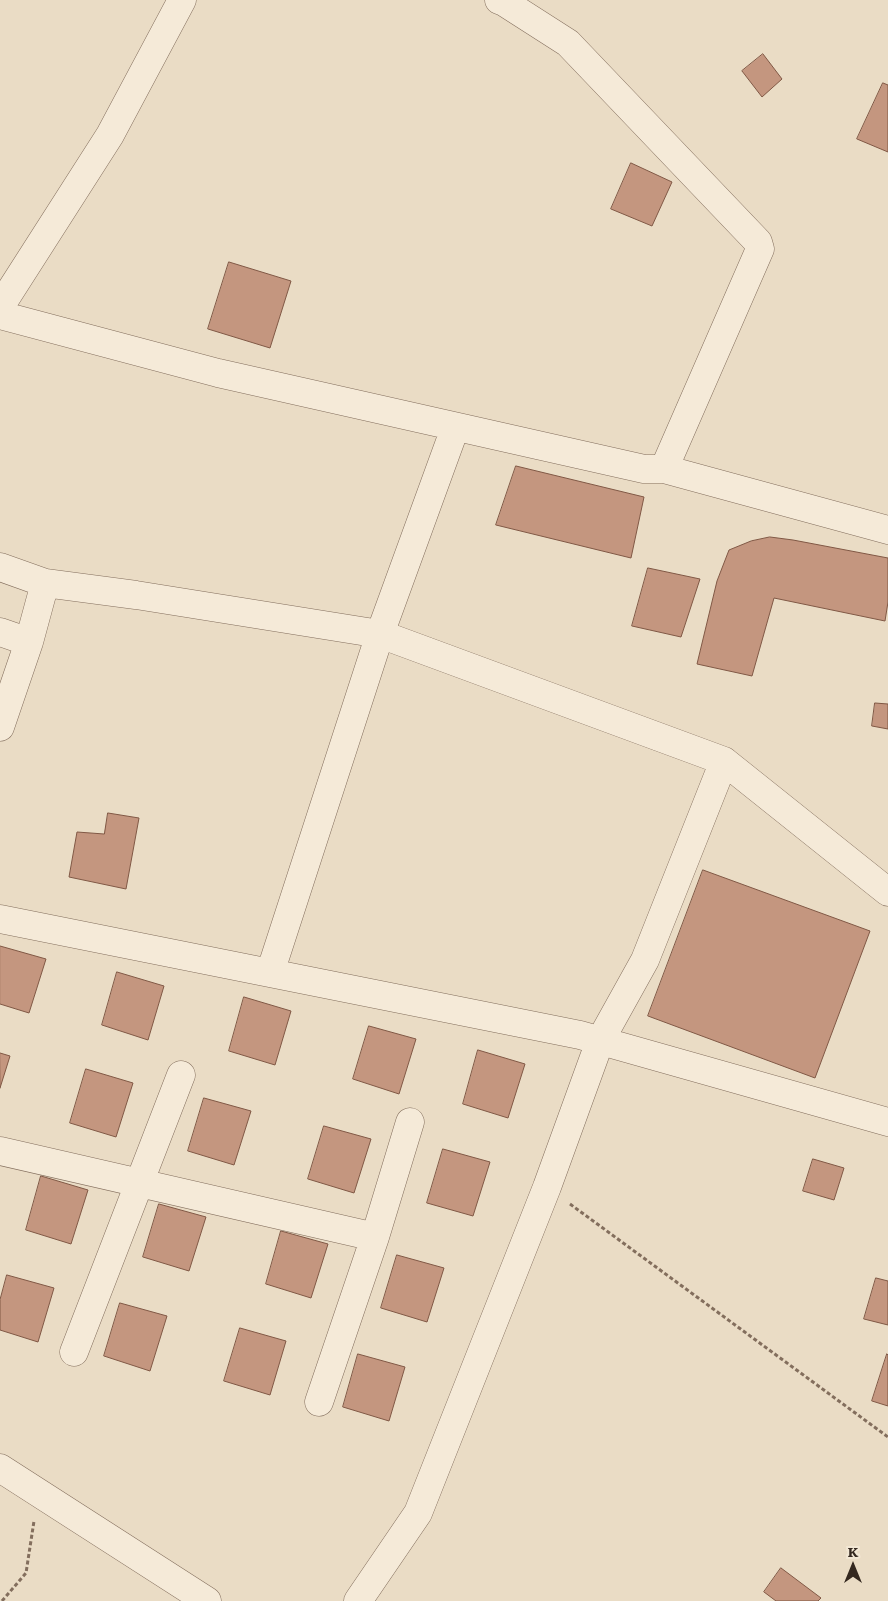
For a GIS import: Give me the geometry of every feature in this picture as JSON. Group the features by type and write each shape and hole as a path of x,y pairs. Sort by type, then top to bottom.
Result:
{"street":[{"path":"0,307 110,135 182,0"},
{"path":"499,0 568,43 758,242 760,249 664,469"},
{"path":"0,316 218,374 644,469 664,469 888,530"},
{"path":"270,973 380,634 455,428"},
{"path":"0,567 45,584 136,595 380,634 724,761 888,892"},
{"path":"0,727 29,642 45,584"},
{"path":"0,632 29,642"},
{"path":"358,1601 418,1513 547,1187 600,1041 645,960 724,761"},
{"path":"0,919 580,1035 888,1122"},
{"path":"74,1352 181,1075"},
{"path":"319,1402 375,1237 410,1122"},
{"path":"0,1151 375,1237"},
{"path":"0,1468 207,1601"}],"path":[{"path":"547,1187 888,1437"},
{"path":"2,1601 26,1573 38,1494"}],"building":[{"path":"763,54 782,79 762,97 742,71"},
{"path":"883,83 888,85 888,152 857,139"},
{"path":"631,163 672,182 652,226 611,209"},
{"path":"229,262 291,281 270,348 208,329"},
{"path":"516,466 644,497 631,558 496,525"},
{"path":"770,537 888,558 888,602 885,621 774,598 752,676 697,664 717,581 729,550 751,541"},
{"path":"648,568 700,579 681,637 632,626"},
{"path":"875,703 888,704 888,729 872,726"},
{"path":"108,813 139,818 126,889 69,877 77,832 104,834"},
{"path":"703,870 870,931 815,1078 648,1016"},
{"path":"0,946 46,959 29,1013 0,1004"},
{"path":"117,972 164,986 148,1040 102,1025"},
{"path":"244,997 291,1011 275,1065 229,1051"},
{"path":"369,1026 416,1039 399,1094 353,1079"},
{"path":"478,1050 525,1064 508,1118 463,1104"},
{"path":"0,1053 10,1056 0,1088"},
{"path":"86,1069 133,1083 116,1137 70,1123"},
{"path":"204,1098 251,1111 234,1165 188,1151"},
{"path":"324,1126 371,1139 354,1193 308,1179"},
{"path":"443,1149 490,1162 473,1216 427,1203"},
{"path":"813,1159 844,1168 834,1200 803,1191"},
{"path":"41,1176 88,1190 71,1244 26,1230"},
{"path":"159,1204 206,1217 189,1271 143,1257"},
{"path":"281,1231 328,1244 311,1298 266,1284"},
{"path":"397,1255 444,1268 427,1322 381,1308"},
{"path":"7,1275 54,1288 38,1342 0,1330 0,1300"},
{"path":"876,1278 888,1281 888,1325 864,1319"},
{"path":"120,1303 167,1316 150,1371 104,1356"},
{"path":"240,1328 286,1341 270,1395 224,1381"},
{"path":"358,1354 405,1367 389,1421 343,1407"},
{"path":"888,1355 888,1406 872,1401"},
{"path":"781,1568 821,1598 818,1601 776,1601 764,1592"}]}
